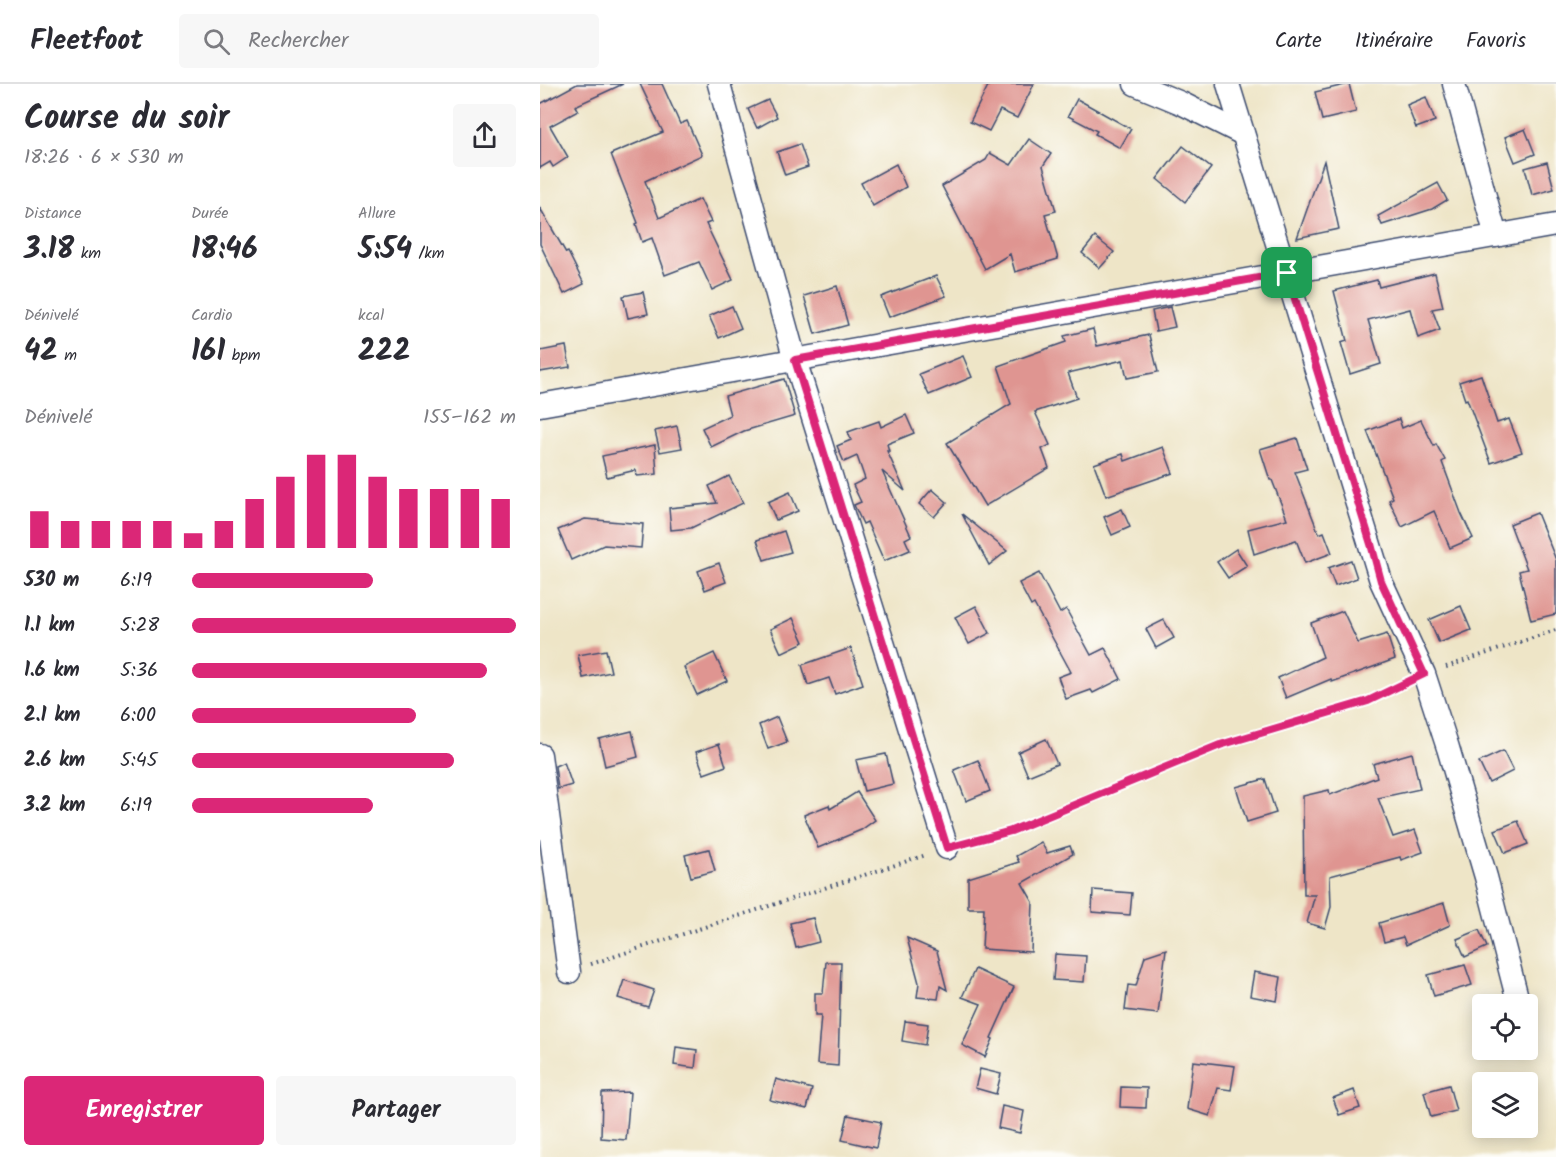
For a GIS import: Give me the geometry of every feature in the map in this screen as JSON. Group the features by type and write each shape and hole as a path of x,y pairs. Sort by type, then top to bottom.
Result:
{"street":[{"path":"719,84 795,360 947,848"},
{"path":"1135,84 1243,134"},
{"path":"1228,84 1381,581 1424,674 1486,878 1516,994"},
{"path":"1454,84 1496,236"},
{"path":"540,405 1556,225"},
{"path":"540,755 569,972"}],"path":[{"path":"569,972 947,848 1011,831 1220,745 1368,701 1424,674 1556,630"}],"building":[{"path":"577,84 623,84 575,106 578,111 550,126 568,157 553,167 550,162 540,168 540,104"},
{"path":"640,84 662,84 680,124 687,121 702,155 645,181 659,218 700,199 711,222 706,224 733,280 712,290 699,262 665,275 652,238 642,242 636,224 638,223 611,154 663,132"},
{"path":"989,84 1034,84 1017,118 1000,110 989,131 970,122"},
{"path":"1349,84 1356,112 1322,120 1315,92"},
{"path":"1426,97 1435,121 1416,128 1407,105"},
{"path":"1077,99 1131,129 1120,148 1095,134 1097,131 1068,116"},
{"path":"768,100 777,117 757,128 748,109"},
{"path":"1525,129 1535,154 1515,162 1505,137"},
{"path":"1029,139 1051,154 1043,166 1056,211 1045,214 1058,259 1015,272 1010,254 985,269 942,186 986,160 990,153 1011,165"},
{"path":"800,144 808,167 785,175 777,152"},
{"path":"1183,146 1211,168 1185,202 1157,179"},
{"path":"1324,161 1339,229 1297,238"},
{"path":"1547,162 1554,189 1532,195 1525,168"},
{"path":"896,164 906,187 873,206 861,183"},
{"path":"1438,183 1447,200 1432,209 1382,225 1378,216"},
{"path":"540,208 566,253 568,252 584,284 564,294 540,244"},
{"path":"1095,237 1114,252 1100,268 1082,253"},
{"path":"1435,273 1443,307 1432,309 1440,330 1418,338 1410,309 1368,320 1381,364 1350,374 1341,343 1347,341 1334,291 1377,280 1379,287"},
{"path":"936,276 946,296 889,317 881,297"},
{"path":"837,286 848,325 815,334 804,296"},
{"path":"643,292 648,314 628,318 623,296"},
{"path":"732,306 741,328 719,338 709,316"},
{"path":"1170,307 1175,327 1156,331 1152,311"},
{"path":"1093,329 1097,346 1149,335 1158,372 1127,378 1123,360 1068,373 1077,398 1035,412 1050,445 1042,449 1049,468 985,506 947,443 1011,404 998,366 1066,342 1064,336"},
{"path":"566,346 570,367 540,372 540,351"},
{"path":"963,356 972,377 929,395 919,374"},
{"path":"1481,375 1497,423 1509,419 1522,452 1491,463 1459,382"},
{"path":"784,379 795,416 744,431 711,447 702,428 730,415 725,396"},
{"path":"906,415 914,433 887,444 889,451 887,451 905,491 882,471 911,536 905,539 910,550 884,561 867,522 863,524 854,505 861,502 853,485 865,479 857,456 844,462 837,446 851,440 848,432 879,421 881,427"},
{"path":"1399,419 1402,428 1421,420 1434,446 1436,444 1445,460 1442,462 1473,538 1450,548 1434,511 1402,527 1389,500 1393,498 1367,431"},
{"path":"677,426 682,448 660,452 655,431"},
{"path":"1297,438 1307,469 1295,472 1319,534 1324,532 1332,553 1305,563 1296,540 1254,554 1248,529 1287,519 1272,480 1270,480 1260,449"},
{"path":"655,445 657,474 637,476 636,470 607,477 602,456"},
{"path":"1163,447 1173,473 1106,496 1094,464 1123,454 1125,461"},
{"path":"729,476 743,503 691,528 671,530 669,508 717,503 709,486"},
{"path":"932,489 947,502 934,517 919,504"},
{"path":"790,492 798,511 776,520 768,502"},
{"path":"1122,509 1130,527 1112,535 1104,517"},
{"path":"1537,513 1556,560 1556,614 1531,620 1519,571 1527,569 1510,524"},
{"path":"962,514 1007,551 989,565"},
{"path":"585,519 643,524 641,548 604,545 571,560 558,530"},
{"path":"784,531 791,552 764,560 757,540"},
{"path":"1236,549 1247,566 1228,578 1217,562"},
{"path":"1351,560 1357,578 1335,586 1328,568"},
{"path":"719,563 726,582 705,590 698,571"},
{"path":"1039,573 1060,613 1066,609 1091,655 1105,648 1121,679 1093,693 1091,690 1066,699 1058,677 1071,672 1034,604 1031,606 1019,583"},
{"path":"976,606 990,633 969,644 955,617"},
{"path":"1461,606 1471,630 1439,643 1429,620"},
{"path":"1343,611 1358,643 1387,634 1395,659 1332,682 1331,679 1286,698 1278,678 1323,657 1311,623"},
{"path":"793,618 804,642 781,653 770,629"},
{"path":"1164,620 1174,638 1156,648 1146,629"},
{"path":"851,648 863,684 835,694 829,678 808,685 802,665"},
{"path":"606,650 611,672 583,678 578,655"},
{"path":"714,653 727,681 697,695 684,667"},
{"path":"777,717 787,742 768,749 759,725"},
{"path":"632,731 638,757 605,766 599,739"},
{"path":"1046,739 1057,764 1028,776 1018,752"},
{"path":"719,744 726,766 704,774 696,752"},
{"path":"1503,751 1513,771 1489,783 1479,762"},
{"path":"1412,753 1420,789 1378,798 1393,837 1415,830 1423,852 1401,860 1400,857 1330,876 1331,907 1325,928 1307,923 1315,895 1304,895 1303,796 1329,790 1330,795 1377,777 1373,764"},
{"path":"886,754 893,784 864,791 856,760"},
{"path":"978,760 990,791 966,801 954,770"},
{"path":"564,762 572,785 558,789 555,766"},
{"path":"1265,779 1276,813 1247,822 1236,787"},
{"path":"857,792 875,820 861,830 818,848 804,815 829,805 830,809"},
{"path":"1518,821 1528,844 1505,853 1495,830"},
{"path":"1041,842 1047,853 1070,846 1073,854 1022,883 1033,902 1031,952 982,949 984,908 968,908 968,878 1019,862 1016,856"},
{"path":"709,849 715,871 691,877 685,855"},
{"path":"1093,890 1132,893 1130,915 1092,912"},
{"path":"1444,903 1450,925 1406,945 1403,937 1384,942 1379,923"},
{"path":"813,918 819,942 796,948 790,923"},
{"path":"1479,930 1487,947 1465,957 1457,939"},
{"path":"907,938 937,951 947,990 940,986 938,999 917,997 919,983"},
{"path":"1166,949 1158,1014 1125,1010 1128,985 1136,986 1145,956"},
{"path":"1055,954 1086,956 1084,982 1053,980"},
{"path":"826,962 841,962 838,1066 817,1064 821,1015 815,1015 815,993 823,993"},
{"path":"1465,965 1472,985 1434,996 1428,975"},
{"path":"975,969 1014,987 985,1057 962,1045 981,1004 962,997"},
{"path":"1254,972 1281,977 1277,1001 1250,996"},
{"path":"624,980 654,990 648,1007 618,998"},
{"path":"905,1021 928,1024 925,1045 902,1041"},
{"path":"676,1047 697,1050 695,1068 674,1065"},
{"path":"1193,1061 1235,1066 1231,1090 1218,1088 1210,1116 1187,1109"},
{"path":"980,1069 1001,1074 996,1094 975,1088"},
{"path":"776,1079 812,1089 807,1109 770,1100"},
{"path":"1449,1085 1456,1111 1431,1117 1424,1092"},
{"path":"1121,1087 1147,1088 1146,1108 1120,1107"},
{"path":"1354,1090 1360,1108 1339,1115 1333,1098"},
{"path":"630,1092 626,1140 601,1138 602,1093"},
{"path":"1002,1106 1024,1111 1020,1133 998,1128"},
{"path":"848,1115 881,1122 876,1148 842,1140"}],"route":[{"path":"1287,273 1381,581 1424,674 1368,701 1220,745 1011,831 947,848 795,360 1287,273"}]}
